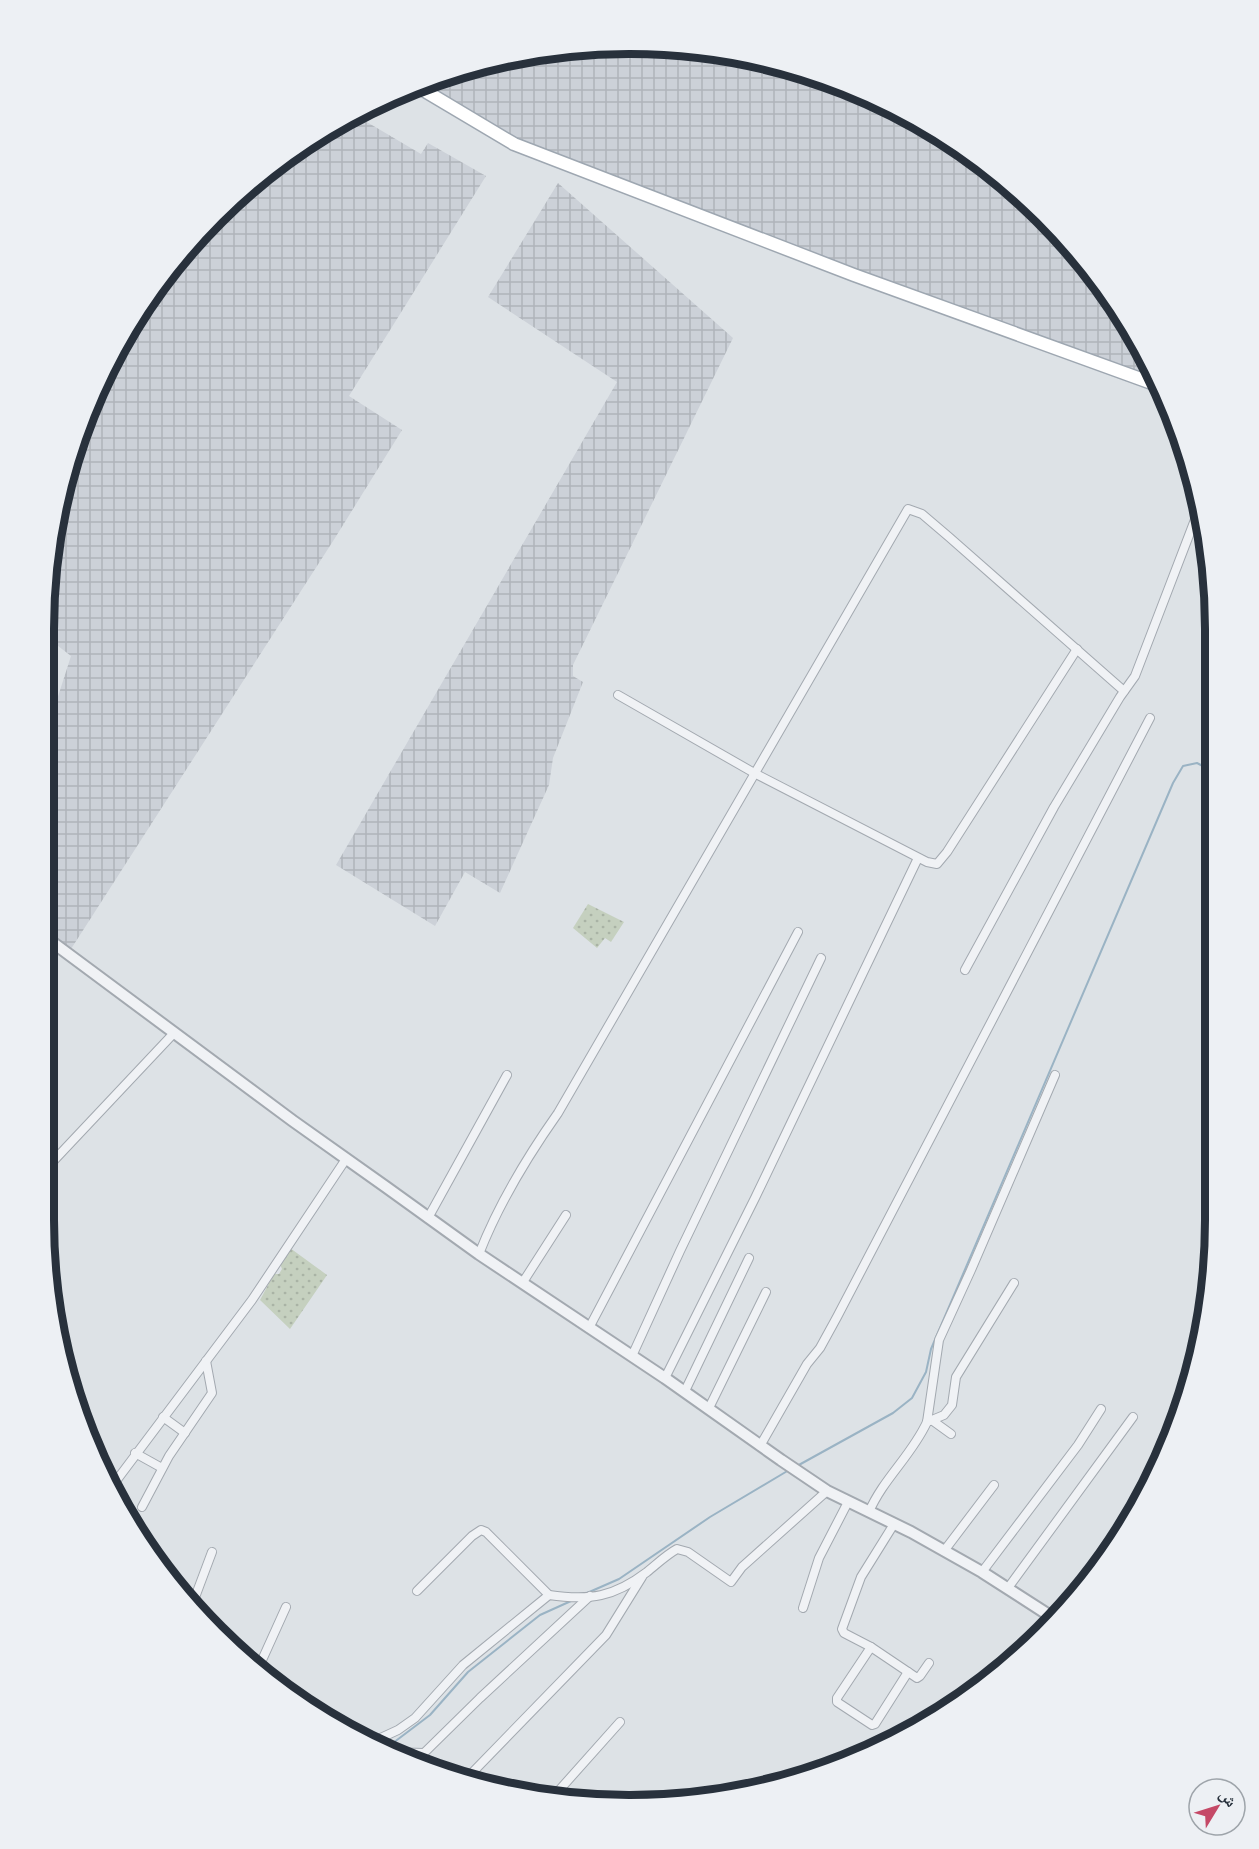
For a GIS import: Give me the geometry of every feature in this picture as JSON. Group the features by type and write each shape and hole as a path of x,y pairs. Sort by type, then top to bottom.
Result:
{"main road":[{"path":"426,92 514,144 854,275 1149,382"}],"street":[{"path":"479,1254 491,1224 533,1149 558,1113 908,509 922,514 1124,691"},
{"path":"965,970 1054,807 1135,676 1195,521"},
{"path":"618,695 756,774 918,858 937,864 947,852 1077,649"},
{"path":"760,1446 837,1317 1150,718"},
{"path":"665,1378 760,1187 918,858"},
{"path":"590,1328 798,932"},
{"path":"54,943 428,1218 685,1391 760,1446 827,1491 982,1572 1048,1614"},
{"path":"632,1356 821,958"},
{"path":"54,1160 174,1033"},
{"path":"428,1218 507,1075"},
{"path":"869,1512 877,1494 930,1421 939,1340 1055,1075"},
{"path":"116,1480 252,1300 346,1159"},
{"path":"523,1282 566,1215"},
{"path":"685,1391 749,1258"},
{"path":"930,1421 944,1415 952,1405 956,1377 1014,1283"},
{"path":"708,1408 766,1292"},
{"path":"142,1508 162,1468 212,1393 206,1360"},
{"path":"982,1572 1078,1445 1101,1409"},
{"path":"1008,1588 1133,1417"},
{"path":"163,1418 185,1433"},
{"path":"930,1421 951,1434"},
{"path":"135,1453 162,1468"},
{"path":"944,1551 994,1485"},
{"path":"380,1738 398,1730 414,1718 463,1665 549,1595 608,1595 645,1574 677,1549 682,1549 731,1582 742,1567 827,1491"},
{"path":"803,1608 819,1558 848,1502"},
{"path":"894,1524 861,1577 842,1629 844,1633 871,1647 917,1678 929,1663"},
{"path":"417,1591 472,1536 481,1530 486,1532 549,1595"},
{"path":"195,1597 212,1552"},
{"path":"472,1772 606,1635 645,1574"},
{"path":"414,1753 424,1753 590,1596"},
{"path":"261,1661 286,1607"},
{"path":"871,1647 837,1698 837,1702 872,1725 875,1724 908,1672"},
{"path":"559,1791 620,1722"}],"shaded area":[{"path":"630,54 667,55 742,65 814,85 850,98 917,131 980,173 1009,197 1062,250 1086,279 1128,342 1149,382 514,144 431,90 517,65 592,55"},
{"path":"363,120 421,154 428,143 486,176 349,396 402,430 71,949 54,935 54,709 71,656 54,643 55,592 65,517 85,445 113,375 131,342 173,279 197,250 250,197 279,173 310,151"},
{"path":"558,183 733,338 573,665 573,676 583,682 553,758 549,785 500,893 465,872 435,926 336,865 617,382 488,297"}],"green space":[{"path":"588,904 624,922 611,942 605,938 597,948 573,928"},
{"path":"290,1248 327,1275 290,1329 260,1300 274,1274 279,1274 282,1269 280,1264"}],"waterway":[{"path":"797,1466 893,1413 912,1398 926,1372 931,1349 1173,783 1183,766 1197,763 1205,767"},
{"path":"587,1593 619,1579 710,1517 789,1470"},
{"path":"392,1743 430,1715 468,1672 540,1615 571,1601"}]}
